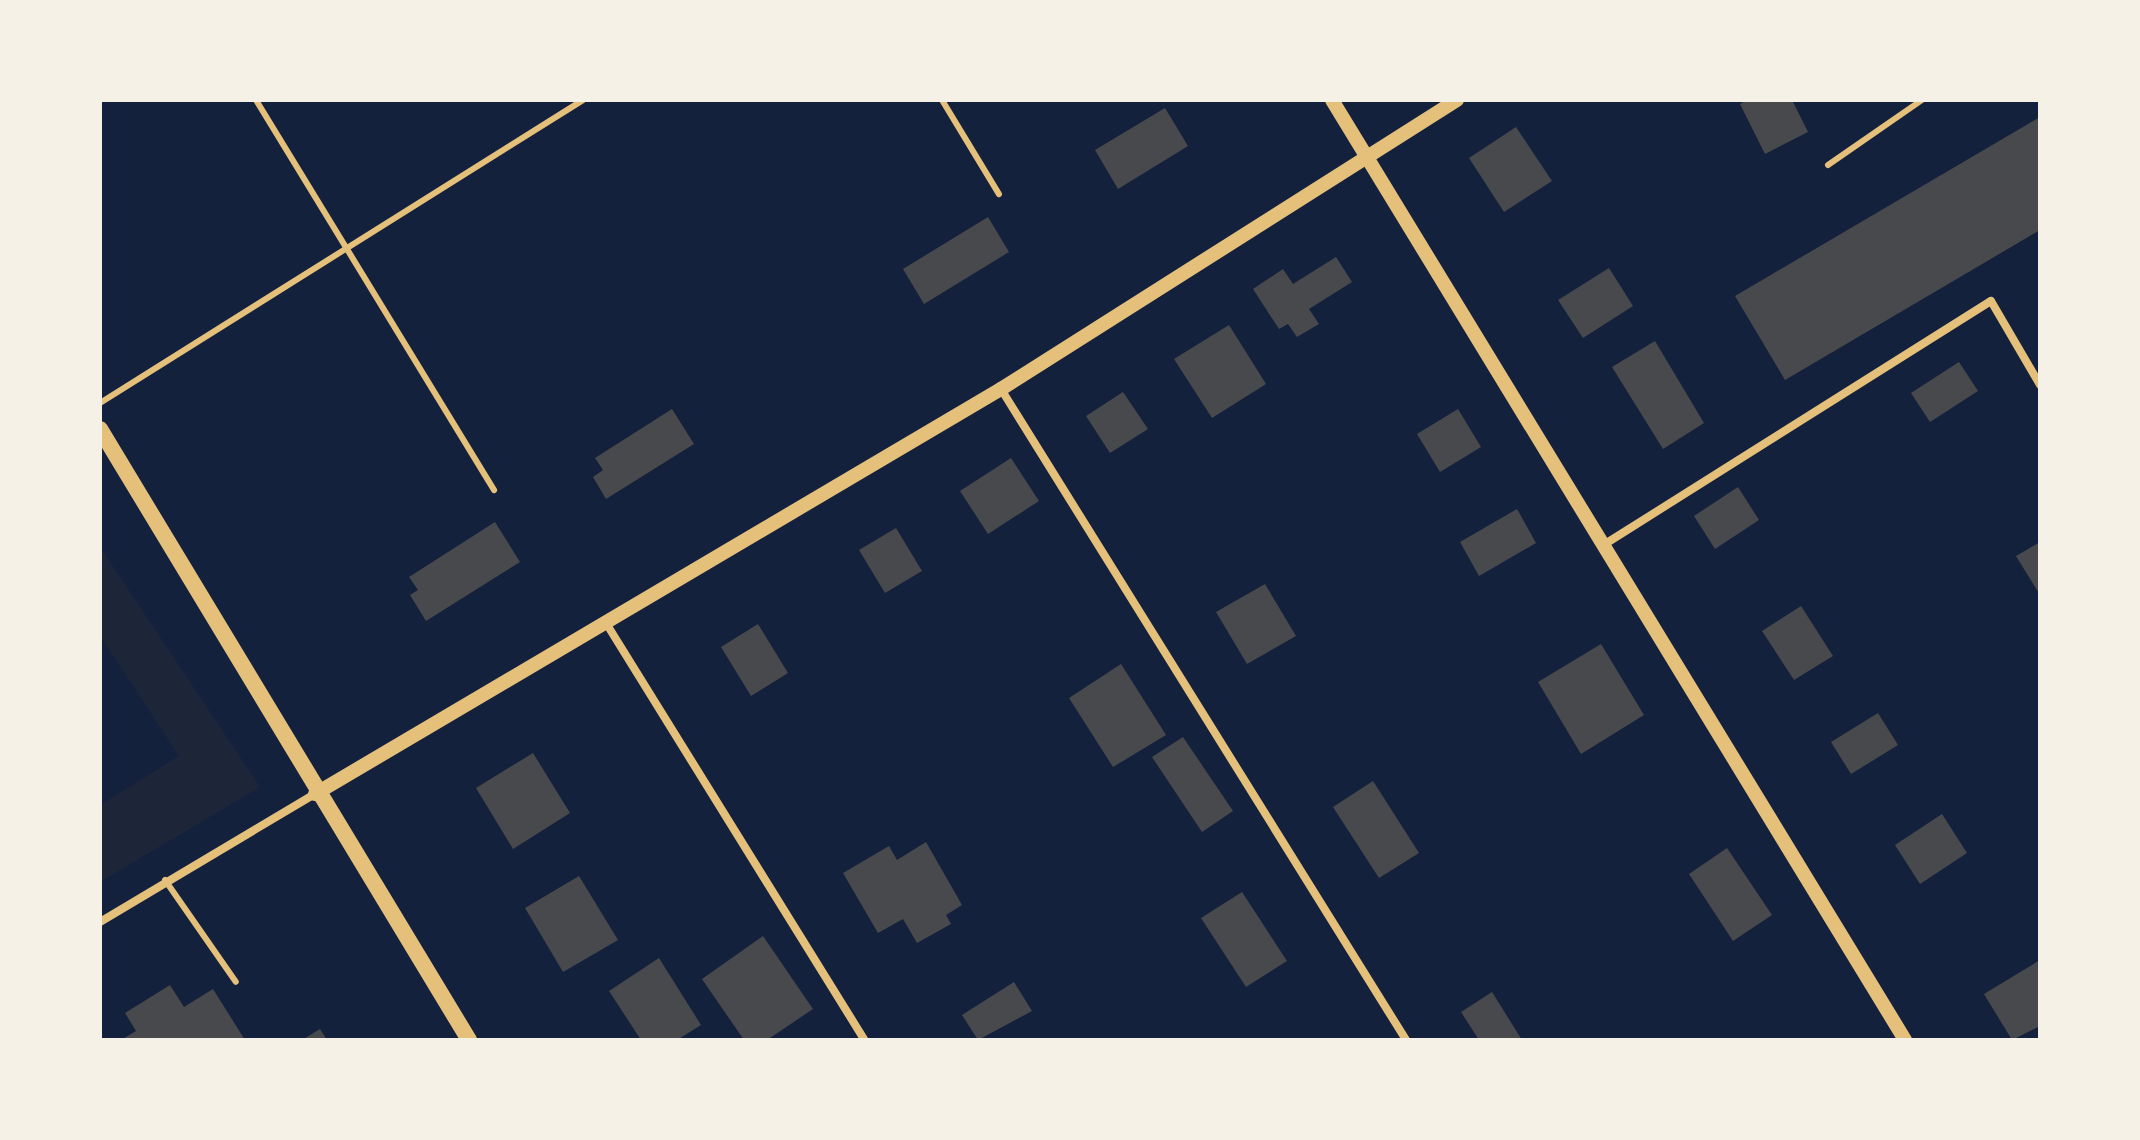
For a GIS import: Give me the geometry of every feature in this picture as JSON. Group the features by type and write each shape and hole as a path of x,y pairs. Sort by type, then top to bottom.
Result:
{"main road":[{"path":"100,429 315,794 469,1040"}],"street":[{"path":"1332,100 1905,1040"},
{"path":"100,922 165,880 1001,389 1365,155 1457,100"},
{"path":"1605,544 1991,301 2040,385"},
{"path":"1001,389 1406,1040"},
{"path":"606,623 865,1040"}],"lane":[{"path":"256,100 347,242 494,490"},
{"path":"100,403 347,242 583,100"},
{"path":"942,100 999,194"},
{"path":"1828,165 1922,100"},
{"path":"165,880 236,982"}],"shaded area":[{"path":"100,547 260,787 100,882 100,805 179,756 102,639"}],"building":[{"path":"1747,100 1792,100 1808,132 1765,154 1740,104"},
{"path":"1165,108 1188,146 1118,189 1095,150"},
{"path":"2040,117 2040,230 1785,380 1735,296"},
{"path":"1516,127 1552,181 1504,212 1469,158"},
{"path":"988,217 1009,252 924,304 903,269"},
{"path":"1336,257 1352,282 1309,309 1319,324 1297,337 1288,324 1279,329 1253,289 1283,269 1293,284"},
{"path":"1609,268 1633,306 1583,338 1558,300"},
{"path":"1229,325 1266,384 1212,418 1174,359"},
{"path":"1655,341 1704,423 1663,449 1612,367"},
{"path":"1959,362 1978,391 1930,422 1911,393"},
{"path":"1123,392 1148,429 1110,453 1086,416"},
{"path":"672,409 694,444 606,499 593,477 603,470 595,458"},
{"path":"1458,409 1481,447 1440,472 1417,434"},
{"path":"1011,458 1039,501 988,534 960,491"},
{"path":"1738,487 1759,520 1715,549 1694,516"},
{"path":"1517,509 1536,543 1479,576 1460,542"},
{"path":"495,522 520,562 426,621 410,595 418,590 409,577"},
{"path":"896,528 922,571 885,593 859,550"},
{"path":"2040,542 2040,595 2016,556"},
{"path":"1265,584 1296,636 1247,664 1216,612"},
{"path":"1801,606 1833,656 1794,680 1762,631"},
{"path":"758,624 788,673 751,696 721,647"},
{"path":"1601,644 1644,715 1581,754 1538,682"},
{"path":"1121,664 1166,735 1113,767 1069,698"},
{"path":"1878,713 1898,745 1851,774 1831,742"},
{"path":"1183,737 1233,811 1202,832 1152,757"},
{"path":"533,753 570,813 513,849 476,788"},
{"path":"1373,781 1419,853 1379,878 1333,807"},
{"path":"1942,814 1967,853 1920,884 1895,845"},
{"path":"926,842 962,905 946,915 951,924 917,943 903,919 878,933 843,873 889,846 897,860"},
{"path":"1727,848 1772,915 1733,941 1689,874"},
{"path":"579,876 618,940 563,972 525,908"},
{"path":"1242,892 1287,961 1246,987 1201,918"},
{"path":"763,936 813,1009 767,1040 744,1040 702,979"},
{"path":"659,958 701,1025 677,1040 641,1040 609,991"},
{"path":"2040,960 2040,1026 2012,1040 1984,994"},
{"path":"1014,982 1032,1011 978,1040 962,1015"},
{"path":"170,985 184,1007 213,989 245,1040 121,1040 136,1031 125,1013"},
{"path":"1492,992 1522,1040 1479,1040 1461,1012"},
{"path":"320,1029 327,1040 302,1040"}]}
